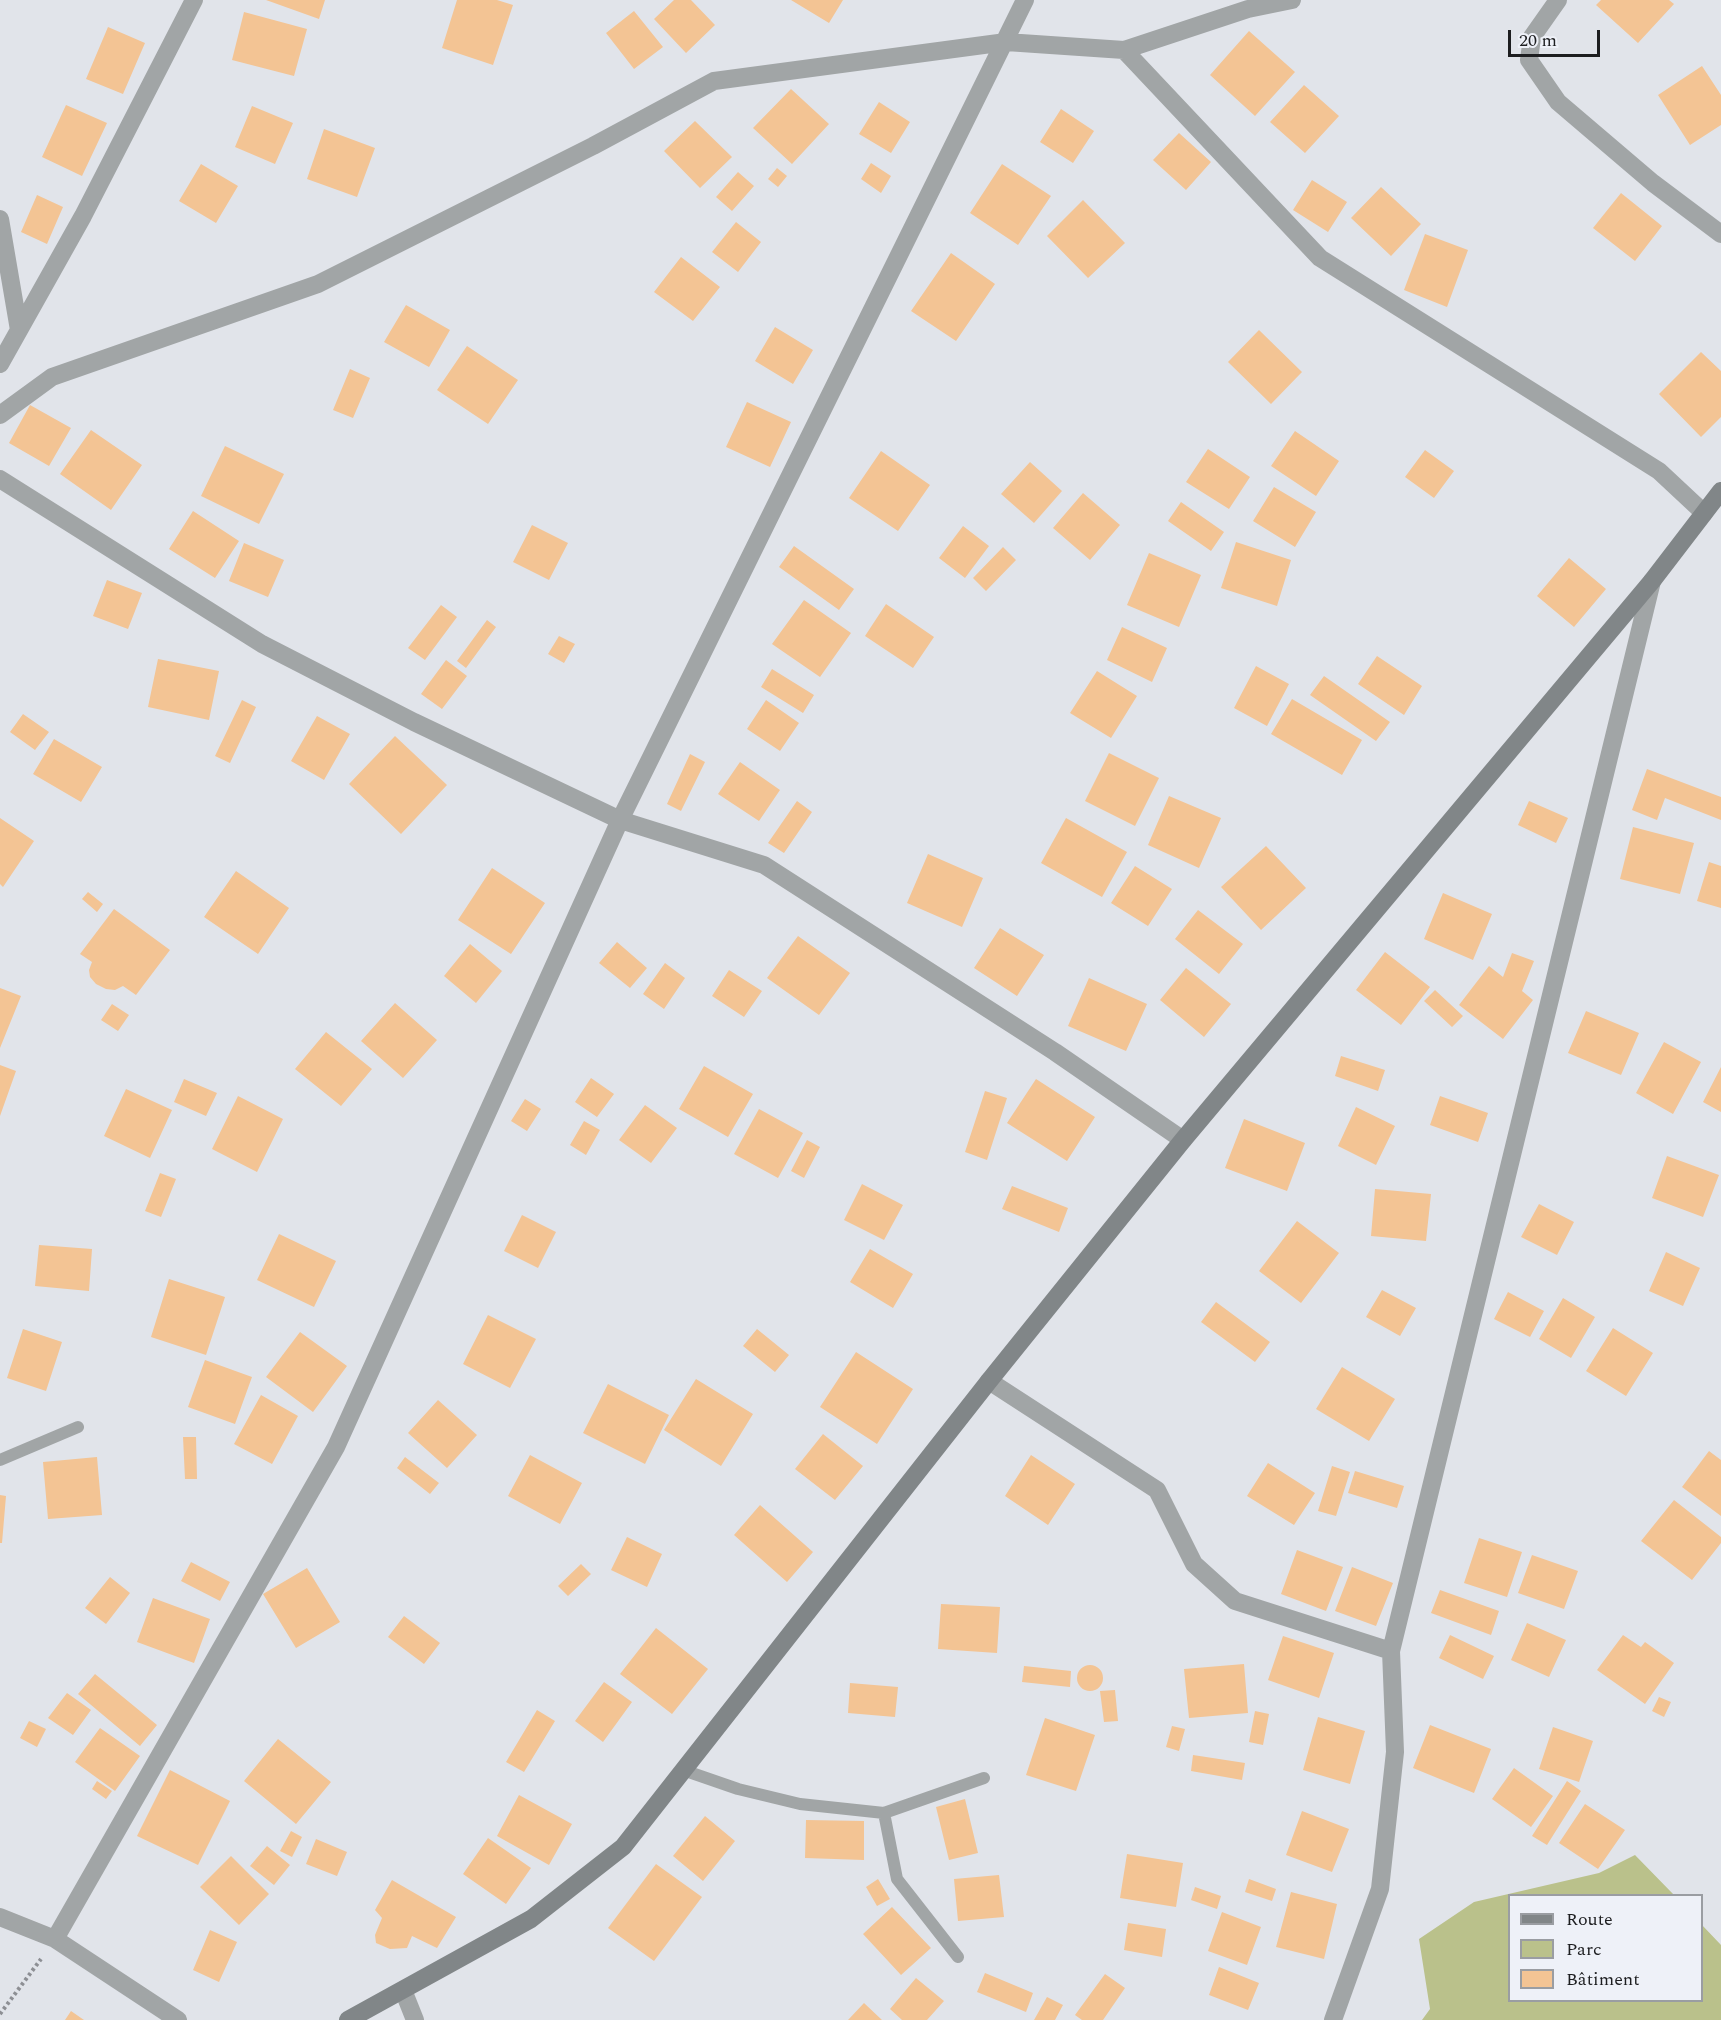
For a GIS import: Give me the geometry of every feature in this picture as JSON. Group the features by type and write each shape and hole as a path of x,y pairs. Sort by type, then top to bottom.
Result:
{"street":[{"path":"0,364 83,216 194,0"},
{"path":"55,1939 336,1447 620,820 1025,0"},
{"path":"0,415 52,377 318,284 582,152 714,81 1006,42 1124,50 1248,9 1292,0"},
{"path":"1558,0 1532,37 1529,60 1558,102 1653,183 1721,234"},
{"path":"1124,50 1320,258 1659,471 1704,513"},
{"path":"0,219 19,330"},
{"path":"0,479 262,644 414,722 620,820 764,865 1055,1052 1183,1140"},
{"path":"348,2020 531,1918 623,1847 989,1381 1183,1140 1652,581 1721,491"},
{"path":"1333,2020 1380,1889 1395,1752 1391,1651 1652,581"},
{"path":"989,1381 1157,1490 1194,1563 1235,1601 1391,1651"},
{"path":"0,1917 55,1939 178,2020"},
{"path":"403,1990 415,2020"}],"lane":[{"path":"0,1460 78,1428"},
{"path":"683,1770 738,1790 800,1804 884,1814 984,1778"},
{"path":"884,1814 897,1880 958,1957"}],"path":[{"path":"0,2014 55,1939"}],"green space":[{"path":"1635,1855 1673,1894 1508,1894 1599,1873"},
{"path":"1508,1894 1508,2002 1703,2002 1703,1926 1721,1945 1721,2020 1422,2020 1430,2009 1419,1939 1474,1902"}],"building":[{"path":"266,0 325,0 319,19"},
{"path":"457,0 497,0 513,5 493,65 442,48"},
{"path":"674,0 691,0 715,25 686,53 654,19"},
{"path":"791,0 843,0 829,23"},
{"path":"1601,0 1669,0 1674,4 1638,43 1596,5"},
{"path":"634,11 663,47 634,69 606,33"},
{"path":"244,12 307,29 294,76 232,60"},
{"path":"108,27 145,43 123,94 86,79"},
{"path":"1249,31 1295,72 1255,116 1210,75"},
{"path":"1702,66 1721,95 1721,125 1690,145 1658,95"},
{"path":"1304,85 1339,116 1305,153 1270,122"},
{"path":"791,89 829,124 792,164 753,128"},
{"path":"879,102 910,122 891,153 859,134"},
{"path":"66,105 107,123 82,176 42,157"},
{"path":"252,106 293,123 275,164 235,147"},
{"path":"1061,109 1094,131 1073,163 1040,142"},
{"path":"695,121 732,157 700,188 664,151"},
{"path":"324,129 375,148 357,197 307,179"},
{"path":"1179,133 1211,162 1186,190 1153,160"},
{"path":"871,163 891,176 881,193 861,179"},
{"path":"201,164 238,186 216,223 179,201"},
{"path":"1002,164 1051,196 1018,245 970,213"},
{"path":"777,168 787,176 778,187 768,179"},
{"path":"738,172 754,186 732,211 716,197"},
{"path":"1312,180 1347,202 1328,232 1293,210"},
{"path":"1381,187 1421,224 1391,256 1351,218"},
{"path":"1621,193 1662,226 1635,261 1593,228"},
{"path":"37,195 63,207 47,244 21,232"},
{"path":"1083,200 1125,243 1088,278 1047,236"},
{"path":"736,222 761,242 738,272 712,252"},
{"path":"1425,234 1468,250 1447,307 1404,290"},
{"path":"951,253 995,284 956,341 911,311"},
{"path":"681,257 720,287 693,321 654,292"},
{"path":"406,305 450,330 429,367 384,342"},
{"path":"775,327 813,350 793,384 755,361"},
{"path":"1259,330 1302,372 1271,404 1228,362"},
{"path":"467,346 518,380 488,424 437,390"},
{"path":"1701,352 1721,371 1721,417 1701,437 1659,394"},
{"path":"350,369 370,378 353,418 333,410"},
{"path":"747,402 791,422 770,467 726,447"},
{"path":"30,405 71,428 49,466 9,443"},
{"path":"91,430 142,465 111,510 60,474"},
{"path":"1295,431 1339,461 1316,496 1271,466"},
{"path":"225,446 284,474 259,524 201,496"},
{"path":"1208,449 1250,477 1229,509 1186,482"},
{"path":"1425,450 1454,471 1434,498 1405,477"},
{"path":"881,451 930,485 898,531 849,498"},
{"path":"1030,462 1062,491 1034,523 1001,494"},
{"path":"1274,487 1316,512 1295,547 1253,521"},
{"path":"1083,493 1120,525 1090,560 1053,528"},
{"path":"1181,502 1224,532 1211,551 1168,521"},
{"path":"193,511 239,541 215,578 169,549"},
{"path":"532,525 568,543 549,580 513,562"},
{"path":"963,526 989,546 965,578 939,558"},
{"path":"1236,542 1291,560 1277,606 1221,588"},
{"path":"244,543 284,560 268,597 229,581"},
{"path":"794,546 854,589 839,610 779,567"},
{"path":"1003,547 1016,560 986,591 973,578"},
{"path":"1149,553 1201,575 1179,627 1127,605"},
{"path":"1569,558 1606,589 1574,627 1537,596"},
{"path":"107,580 142,593 128,629 93,616"},
{"path":"804,600 851,633 820,677 772,644"},
{"path":"886,604 934,637 913,668 865,636"},
{"path":"441,605 457,617 425,660 408,648"},
{"path":"487,620 496,627 466,668 457,661"},
{"path":"1122,627 1167,648 1152,682 1107,660"},
{"path":"559,636 575,644 564,663 548,654"},
{"path":"1377,656 1422,686 1404,715 1358,684"},
{"path":"158,659 219,671 209,720 148,707"},
{"path":"446,660 467,676 442,709 421,694"},
{"path":"1256,666 1289,684 1267,726 1234,708"},
{"path":"772,669 814,695 803,713 761,687"},
{"path":"1097,671 1137,696 1111,738 1070,713"},
{"path":"1324,676 1390,722 1376,741 1310,695"},
{"path":"1292,699 1362,740 1342,775 1271,734"},
{"path":"242,700 256,707 230,763 215,756"},
{"path":"766,700 799,723 780,751 747,729"},
{"path":"23,714 49,732 35,750 10,732"},
{"path":"317,716 350,734 324,780 291,761"},
{"path":"395,736 447,785 401,834 349,784"},
{"path":"54,739 102,767 81,802 33,774"},
{"path":"1109,753 1159,778 1135,826 1085,801"},
{"path":"690,754 705,762 681,811 667,804"},
{"path":"740,762 780,790 759,821 718,794"},
{"path":"1647,769 1721,797 1721,820 1665,798 1657,820 1632,810"},
{"path":"1169,796 1221,818 1199,868 1148,845"},
{"path":"797,801 812,812 784,853 768,843"},
{"path":"1529,801 1568,818 1556,843 1518,825"},
{"path":"0,818 34,841 3,887 0,884"},
{"path":"1066,818 1127,852 1102,897 1041,863"},
{"path":"1633,827 1694,843 1680,894 1620,879"},
{"path":"1266,846 1306,888 1261,930 1221,887"},
{"path":"928,854 983,878 962,927 907,903"},
{"path":"1709,862 1721,866 1721,908 1697,901"},
{"path":"1135,866 1172,889 1148,926 1111,903"},
{"path":"492,868 545,903 511,954 458,920"},
{"path":"236,871 289,908 258,954 204,917"},
{"path":"88,892 103,904 97,912 82,899"},
{"path":"1443,893 1492,914 1473,960 1424,939"},
{"path":"114,909 170,950 136,995 123,986 115,990 96,984 90,977 89,970 92,962 80,954"},
{"path":"1198,910 1243,944 1219,974 1175,939"},
{"path":"1000,928 1044,955 1017,996 974,968"},
{"path":"798,936 850,973 819,1015 767,978"},
{"path":"617,942 647,968 630,988 599,963"},
{"path":"470,944 502,971 476,1003 444,976"},
{"path":"1385,952 1430,987 1401,1025 1356,990"},
{"path":"1512,953 1534,961 1522,991 1533,1000 1503,1039 1459,1005 1489,966 1503,977"},
{"path":"665,963 685,978 664,1009 643,994"},
{"path":"1186,968 1231,1004 1204,1037 1160,1000"},
{"path":"729,970 762,991 744,1017 712,996"},
{"path":"1089,978 1147,1004 1126,1051 1068,1026"},
{"path":"0,988 21,996 0,1048"},
{"path":"1435,990 1463,1016 1452,1027 1424,1001"},
{"path":"395,1003 437,1040 403,1078 361,1041"},
{"path":"112,1004 129,1015 118,1031 101,1020"},
{"path":"1586,1011 1639,1033 1621,1075 1568,1053"},
{"path":"326,1032 372,1069 341,1106 295,1069"},
{"path":"1664,1042 1701,1062 1673,1114 1636,1093"},
{"path":"1341,1056 1385,1070 1378,1091 1335,1076"},
{"path":"0,1065 16,1071 0,1116"},
{"path":"704,1066 753,1094 728,1137 679,1109"},
{"path":"1721,1067 1721,1112 1703,1102"},
{"path":"591,1078 614,1094 597,1117 575,1102"},
{"path":"184,1079 217,1093 206,1116 174,1102"},
{"path":"1036,1079 1095,1117 1067,1161 1007,1123"},
{"path":"126,1089 172,1110 150,1158 104,1136"},
{"path":"985,1091 1007,1098 987,1160 965,1152"},
{"path":"238,1096 283,1119 257,1172 212,1149"},
{"path":"1440,1096 1488,1113 1478,1142 1430,1125"},
{"path":"525,1099 541,1109 527,1131 511,1121"},
{"path":"645,1105 677,1128 651,1163 619,1140"},
{"path":"1356,1107 1395,1126 1376,1165 1338,1146"},
{"path":"759,1109 803,1133 778,1178 734,1154"},
{"path":"1244,1119 1305,1143 1287,1191 1225,1168"},
{"path":"584,1121 600,1130 586,1155 570,1145"},
{"path":"807,1140 820,1147 804,1178 791,1171"},
{"path":"1667,1156 1719,1175 1703,1217 1652,1198"},
{"path":"160,1173 176,1179 161,1217 145,1211"},
{"path":"862,1184 903,1205 884,1240 844,1220"},
{"path":"1012,1186 1068,1208 1059,1232 1002,1209"},
{"path":"1375,1189 1431,1194 1426,1241 1371,1236"},
{"path":"1539,1204 1574,1222 1557,1255 1521,1237"},
{"path":"522,1215 556,1232 538,1268 504,1251"},
{"path":"1297,1221 1339,1253 1301,1303 1259,1271"},
{"path":"279,1234 336,1261 314,1307 257,1280"},
{"path":"39,1245 92,1249 89,1291 35,1286"},
{"path":"870,1249 913,1274 893,1308 850,1282"},
{"path":"1666,1252 1700,1268 1683,1306 1649,1291"},
{"path":"169,1279 225,1297 206,1355 151,1337"},
{"path":"1382,1290 1416,1308 1400,1336 1366,1317"},
{"path":"1508,1292 1544,1311 1530,1337 1494,1319"},
{"path":"1563,1298 1595,1317 1571,1358 1539,1339"},
{"path":"1216,1302 1270,1342 1255,1362 1201,1322"},
{"path":"488,1315 536,1339 510,1388 463,1364"},
{"path":"1613,1328 1653,1353 1626,1396 1586,1371"},
{"path":"23,1329 62,1342 46,1391 7,1378"},
{"path":"757,1329 789,1355 775,1372 743,1346"},
{"path":"300,1332 347,1366 313,1412 266,1377"},
{"path":"856,1352 913,1389 877,1444 820,1407"},
{"path":"205,1360 252,1377 235,1424 188,1407"},
{"path":"1342,1367 1395,1399 1369,1441 1316,1409"},
{"path":"696,1379 753,1414 721,1466 664,1430"},
{"path":"608,1384 669,1415 645,1464 583,1433"},
{"path":"261,1395 298,1416 272,1464 234,1444"},
{"path":"438,1400 477,1435 447,1468 408,1433"},
{"path":"823,1434 863,1466 835,1500 795,1469"},
{"path":"183,1437 196,1437 197,1479 185,1479"},
{"path":"1709,1451 1721,1460 1721,1516 1682,1487"},
{"path":"530,1455 582,1483 560,1524 508,1496"},
{"path":"1031,1455 1075,1484 1048,1525 1005,1496"},
{"path":"97,1457 102,1515 48,1519 43,1462"},
{"path":"405,1457 439,1483 430,1494 397,1468"},
{"path":"1268,1463 1315,1493 1294,1525 1247,1496"},
{"path":"1332,1466 1350,1472 1336,1516 1318,1511"},
{"path":"1355,1471 1404,1486 1397,1508 1348,1493"},
{"path":"0,1495 6,1496 2,1543 0,1543"},
{"path":"1674,1500 1721,1537 1721,1543 1692,1580 1641,1541"},
{"path":"760,1505 813,1552 787,1582 734,1535"},
{"path":"627,1537 662,1554 647,1587 611,1570"},
{"path":"1479,1538 1522,1552 1507,1597 1464,1583"},
{"path":"1297,1550 1343,1567 1326,1611 1281,1594"},
{"path":"1532,1555 1578,1571 1564,1609 1518,1593"},
{"path":"191,1562 230,1582 220,1601 181,1581"},
{"path":"581,1564 591,1574 568,1596 558,1586"},
{"path":"1352,1567 1393,1583 1376,1626 1335,1611"},
{"path":"307,1568 340,1622 296,1648 263,1594"},
{"path":"110,1577 130,1593 106,1624 85,1608"},
{"path":"1440,1590 1499,1611 1491,1635 1431,1613"},
{"path":"153,1598 210,1619 194,1663 137,1642"},
{"path":"941,1604 1000,1607 997,1653 938,1649"},
{"path":"404,1616 440,1643 424,1664 388,1637"},
{"path":"1527,1623 1566,1640 1549,1677 1511,1660"},
{"path":"656,1628 708,1669 672,1714 620,1674"},
{"path":"1450,1635 1494,1656 1483,1679 1439,1658"},
{"path":"1623,1635 1641,1647 1645,1642 1674,1663 1645,1704 1597,1670"},
{"path":"1283,1636 1334,1653 1319,1698 1268,1680"},
{"path":"1244,1664 1248,1713 1189,1718 1184,1669"},
{"path":"1090,1665 1099,1669 1103,1678 1099,1687 1090,1691 1081,1687 1077,1678 1081,1669"},
{"path":"1024,1666 1071,1671 1070,1687 1022,1682"},
{"path":"95,1674 157,1725 140,1746 78,1694"},
{"path":"604,1682 632,1702 603,1742 575,1721"},
{"path":"850,1683 898,1687 895,1717 848,1713"},
{"path":"1115,1690 1118,1721 1104,1722 1100,1691"},
{"path":"67,1693 91,1710 73,1735 48,1718"},
{"path":"1659,1697 1671,1702 1664,1717 1652,1711"},
{"path":"537,1710 555,1721 524,1772 506,1762"},
{"path":"1255,1711 1269,1714 1263,1745 1249,1742"},
{"path":"1318,1717 1365,1731 1350,1784 1303,1770"},
{"path":"1045,1718 1095,1735 1076,1791 1026,1775"},
{"path":"29,1721 46,1729 37,1747 20,1738"},
{"path":"1430,1725 1491,1749 1474,1793 1413,1768"},
{"path":"1172,1726 1185,1729 1179,1751 1166,1747"},
{"path":"1553,1727 1593,1741 1579,1782 1539,1769"},
{"path":"100,1728 140,1756 115,1791 75,1762"},
{"path":"278,1739 331,1782 296,1824 244,1781"},
{"path":"1193,1755 1245,1763 1242,1780 1191,1771"},
{"path":"1514,1768 1553,1796 1531,1827 1492,1799"},
{"path":"170,1770 230,1801 198,1865 137,1836"},
{"path":"97,1781 112,1791 106,1799 92,1789"},
{"path":"1567,1781 1581,1791 1547,1845 1532,1836"},
{"path":"519,1795 572,1824 549,1865 497,1836"},
{"path":"965,1799 978,1853 949,1860 936,1807"},
{"path":"1585,1804 1625,1830 1598,1869 1559,1843"},
{"path":"1302,1811 1349,1829 1332,1872 1286,1855"},
{"path":"705,1816 735,1841 703,1881 673,1856"},
{"path":"806,1820 864,1821 864,1860 805,1858"},
{"path":"291,1831 302,1837 292,1857 280,1851"},
{"path":"488,1838 531,1868 506,1904 463,1874"},
{"path":"316,1839 347,1852 337,1876 306,1864"},
{"path":"267,1846 290,1865 274,1885 250,1866"},
{"path":"1127,1854 1183,1863 1176,1907 1120,1898"},
{"path":"231,1856 269,1894 239,1925 200,1887"},
{"path":"656,1864 702,1897 654,1961 608,1928"},
{"path":"999,1875 1004,1917 958,1921 954,1879"},
{"path":"878,1879 890,1899 877,1906 866,1887"},
{"path":"1249,1879 1276,1889 1272,1901 1245,1892"},
{"path":"392,1880 456,1917 437,1948 412,1936 407,1948 390,1949 376,1943 375,1935 382,1918 375,1910"},
{"path":"1195,1887 1221,1896 1217,1909 1191,1900"},
{"path":"1291,1892 1337,1904 1324,1959 1276,1947"},
{"path":"892,1907 931,1948 901,1975 863,1934"},
{"path":"1222,1912 1261,1927 1247,1965 1208,1951"},
{"path":"1128,1923 1166,1929 1162,1957 1124,1950"},
{"path":"210,1930 237,1942 219,1982 193,1970"},
{"path":"1219,1967 1259,1983 1248,2010 1209,1995"},
{"path":"985,1973 1033,1993 1026,2012 977,1992"},
{"path":"1105,1974 1125,1988 1103,2020 1082,2020 1075,2015"},
{"path":"916,1978 944,2001 927,2020 902,2020 890,2009"},
{"path":"1047,1997 1063,2005 1055,2020 1034,2020"},
{"path":"864,2003 882,2020 848,2020"},
{"path":"71,2011 84,2020 65,2020"}]}
